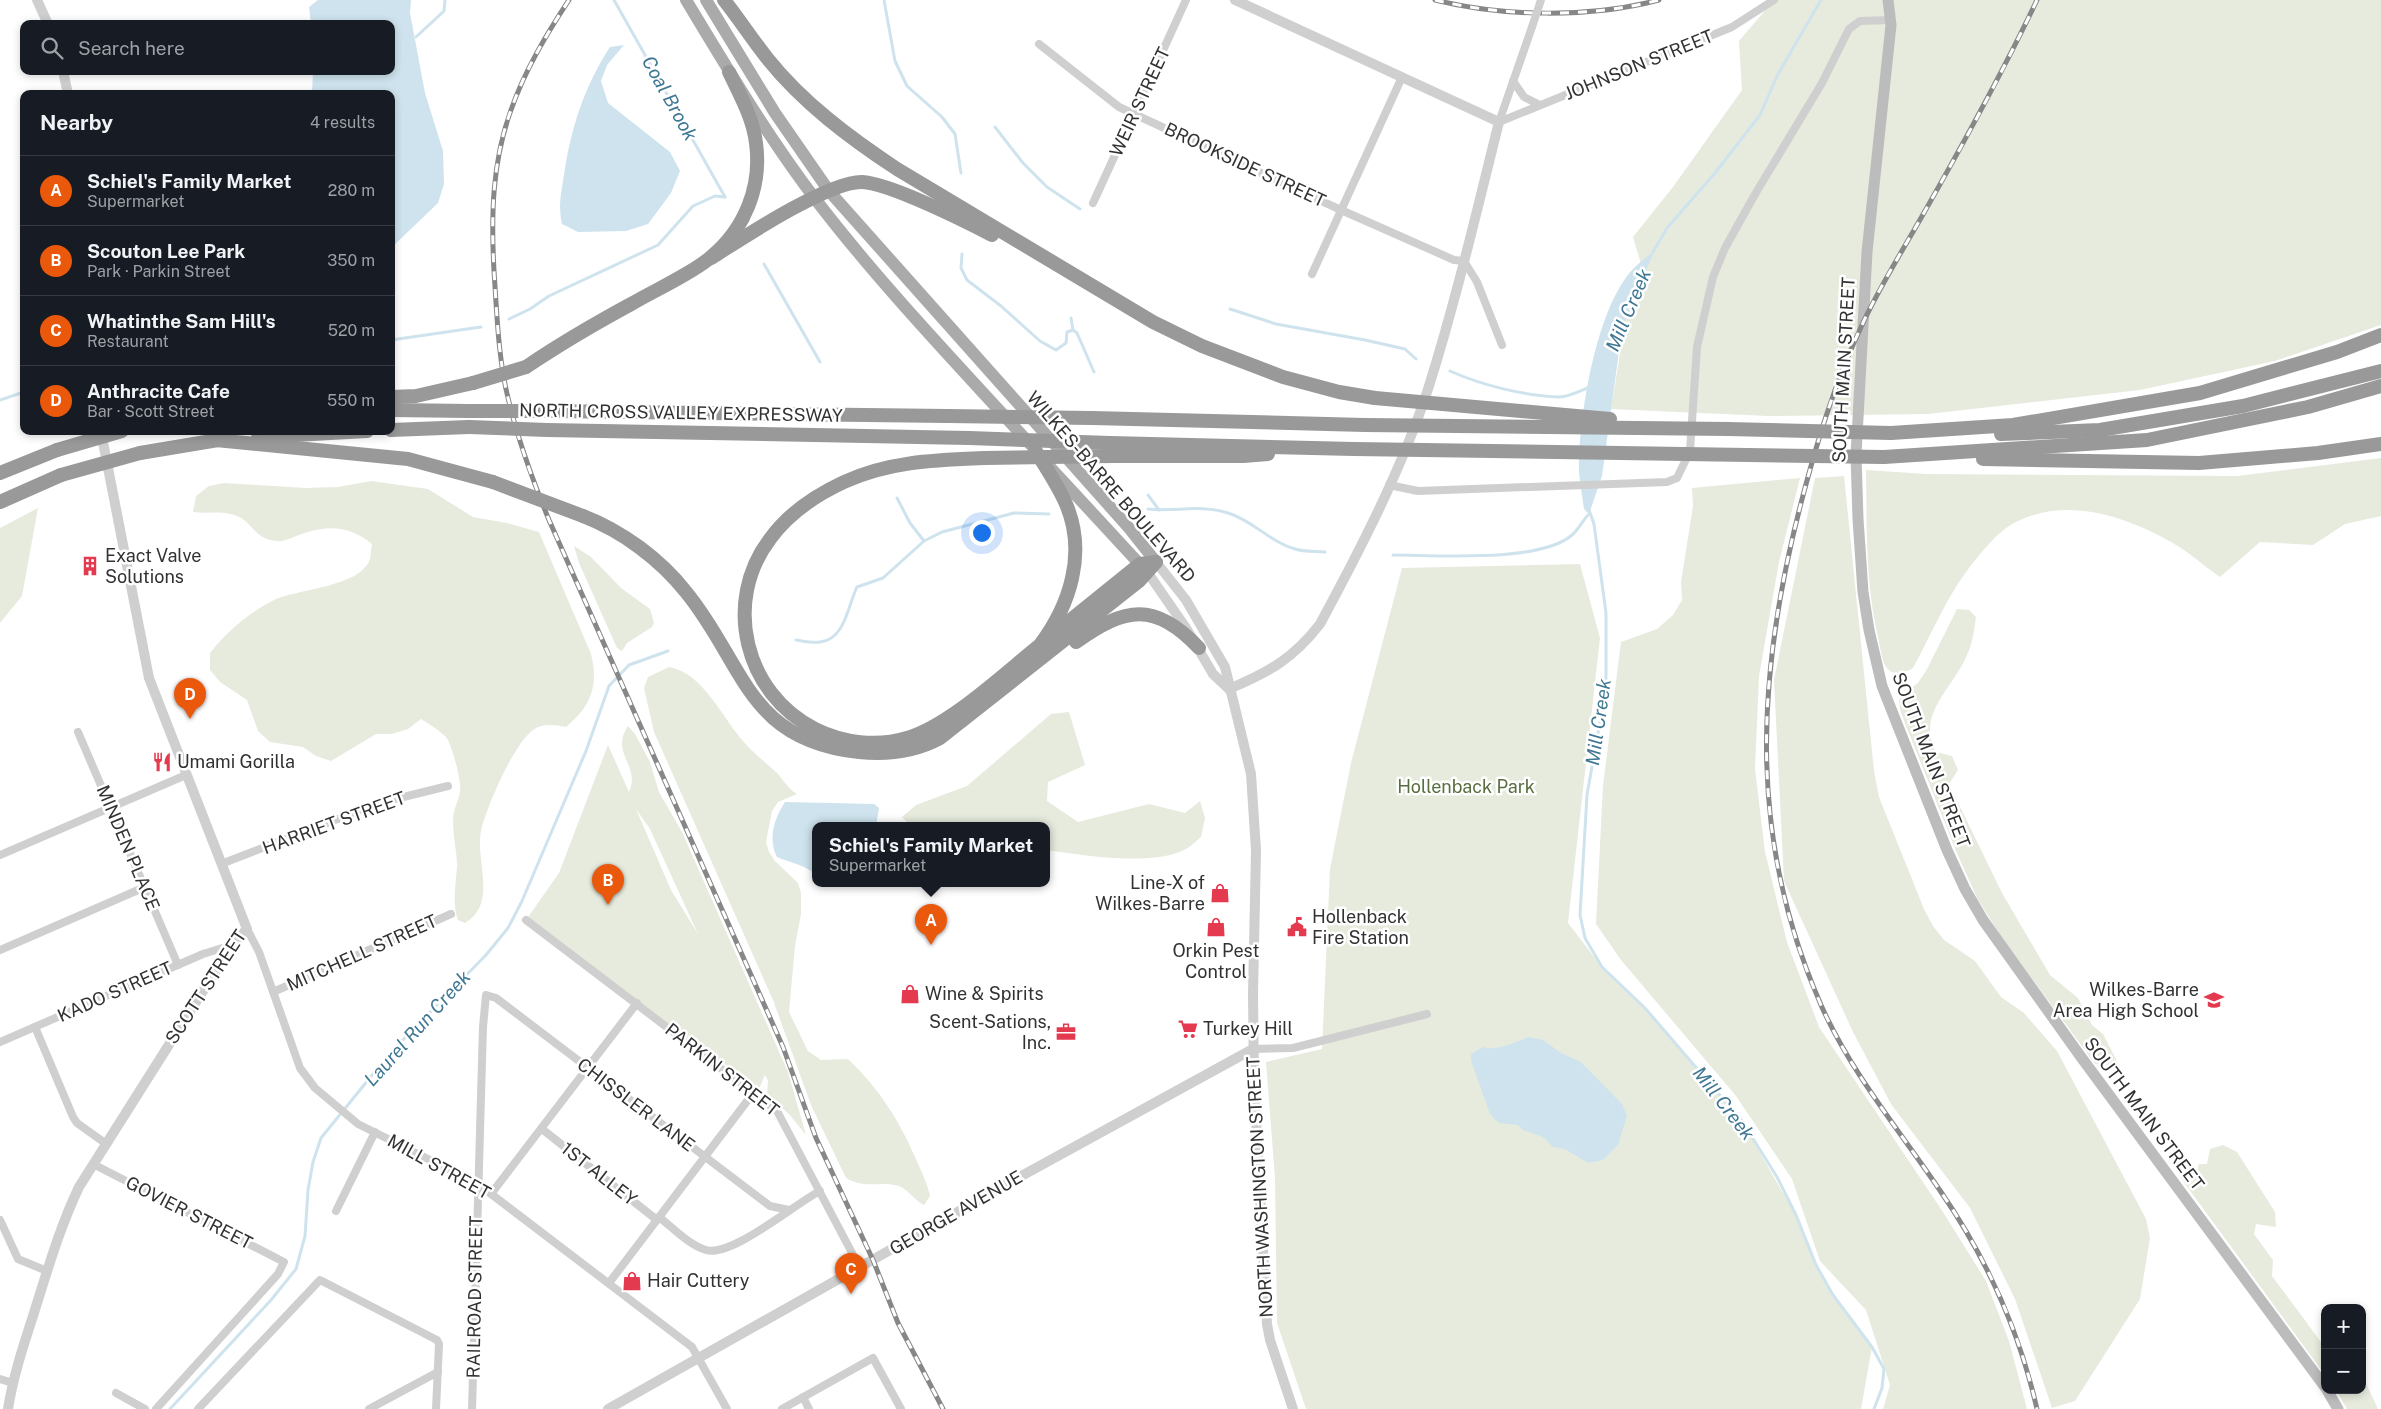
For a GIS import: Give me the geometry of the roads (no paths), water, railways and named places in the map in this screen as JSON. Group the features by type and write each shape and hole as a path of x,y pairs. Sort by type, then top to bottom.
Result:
{"highway":[{"path":"724,0 768,59 811,104 861,145 897,169 1153,322 1202,346 1246,364 1338,392 1375,398 1471,408 1728,429 1996,434 2100,430 2243,406 2381,371"},
{"path":"710,258 739,226 750,205 757,170 758,156 754,128 729,72"},
{"path":"395,397 416,396 472,383 526,367 560,344 785,214 829,191 844,185 862,182 876,184 977,227 1098,288"},
{"path":"1891,433 2013,424 2200,393 2338,352 2381,335"},
{"path":"1888,457 2147,440 2308,406 2381,386"},
{"name":"NORTH CROSS VALLEY EXPRESSWAY","path":"395,410 1092,418 1365,425 1728,429"},
{"name":"NORTH CROSS VALLEY EXPRESSWAY","path":"395,430 469,427 969,438 1112,450"},
{"path":"0,473 57,450 108,435"},
{"path":"0,502 62,475 140,453 216,440 300,435"},
{"path":"216,440 408,459 493,482 583,516 627,538 667,572 694,602 759,704 780,724 800,737 844,750 872,753 905,751 927,745 940,738 991,700 1148,567"},
{"path":"1148,567 1040,645 937,724 908,738 874,742 834,737 810,726 787,712 762,681 750,655 747,641 744,609 750,577 758,556 769,540 791,516 837,485 882,469 920,461 1112,450 1332,448 2199,463 2318,453 2381,444"},
{"path":"1035,450 1067,505 1073,527 1075,551 1074,572 1067,600 1052,630 1040,645"},
{"path":"991,700 1016,690 1077,641 1100,626 1125,615 1136,614 1158,617 1175,624 1199,648"}],"main road":[{"name":"WILKES-BARRE BOULEVARD","path":"686,0 729,72 815,199 871,267 1035,450 1148,567"},
{"name":"WILKES-BARRE BOULEVARD","path":"706,0 775,113 829,191 1129,528 1148,567"},
{"name":"SOUTH MAIN STREET","path":"1888,0 1891,20 1868,244 1856,455 1863,592 1869,630 1883,691 1947,850 1982,920 2321,1382"},
{"name":"SOUTH MAIN STREET","path":"2329,1394 2338,1409"}],"street":[{"path":"38,0 46,20"},
{"name":"WEIR STREET","path":"1093,203 1186,0"},
{"path":"1235,0 1499,122"},
{"path":"1229,689 1265,674 1285,661 1306,643 1320,624 1389,486 1428,387 1464,261 1499,122 1541,0"},
{"name":"JOHNSON STREET","path":"1499,122 1732,27 1774,0"},
{"path":"1389,486 1418,491 1667,482 1677,478 1690,451 1697,347 1713,277 1725,248 1822,83 1849,29 1860,21 1891,20"},
{"name":"BROOKSIDE STREET","path":"1039,44 1120,107 1341,210 1454,260 1464,261"},
{"path":"64,75 67,90"},
{"path":"1312,274 1402,77"},
{"path":"1514,81 1524,97 1540,105"},
{"path":"1464,261 1478,282 1502,345"},
{"name":"SCOTT STREET","path":"8,1409 13,1383 64,1218 105,1143 232,945 247,929 149,678 102,435"},
{"name":"WILKES-BARRE BOULEVARD","path":"1148,567 1199,648 1213,674 1229,689"},
{"name":"WILKES-BARRE BOULEVARD","path":"1148,567 1186,600 1206,631 1225,668 1229,689"},
{"name":"NORTH WASHINGTON STREET","path":"1229,689 1246,744 1255,812 1253,1049 1267,1324 1270,1340 1293,1409"},
{"name":"MINDEN PLACE","path":"78,732 178,964"},
{"path":"0,855 186,775"},
{"name":"HARRIET STREET","path":"221,864 378,803 448,786"},
{"path":"0,950 144,887"},
{"name":"MITCHELL STREET","path":"273,992 451,914"},
{"name":"PARKIN STREET","path":"526,920 777,1110 783,1118 860,1268"},
{"name":"MILL STREET","path":"247,929 259,952 300,1068 306,1079 349,1118 478,1184 692,1347 728,1409"},
{"name":"KADO STREET","path":"0,1042 178,964 232,945"},
{"name":"CHISSLER LANE","path":"486,995 496,998 770,1206 789,1210"},
{"name":"RAILROAD STREET","path":"472,1409 483,1027 486,995"},
{"path":"491,1194 637,1003"},
{"path":"1253,1049 1293,1048 1427,1014"},
{"path":"34,1027 73,1117 77,1123 105,1143"},
{"name":"GEORGE AVENUE","path":"608,1409 1143,1108 1253,1049"},
{"path":"609,1283 754,1092"},
{"name":"1ST ALLEY","path":"542,1129 658,1219 698,1246 712,1251 743,1240 771,1224 789,1210 820,1191"},
{"path":"336,1212 376,1132"},
{"name":"GOVIER STREET","path":"93,1164 284,1262 278,1274 156,1409"},
{"path":"0,1220 18,1260 47,1271"},
{"path":"198,1409 320,1280 436,1340 439,1344 436,1409"},
{"path":"782,1409 874,1358 901,1409"},
{"path":"369,1409 438,1372"},
{"path":"0,1379 13,1383"},
{"path":"116,1392 145,1409"},
{"path":"803,1397 809,1409"}],"water":[{"path":"318,0 411,0 410,13 425,93 443,151 444,184 438,203 395,244 395,90 312,90 313,75 395,75 395,20 311,20 309,7"},
{"path":"624,45 607,65 601,81 608,103 670,152 680,171 671,193 648,224 626,231 578,232 562,224 560,211 570,141 580,108 601,62 610,47"},
{"path":"1654,251 1625,323 1620,344 1602,476 1589,514 1584,509 1579,459 1583,413 1593,358 1610,307 1621,285 1634,268"},
{"path":"785,802 874,804 879,808 877,822 812,822 812,871 777,857 774,850 773,836 778,815"},
{"path":"1529,1037 1543,1040 1561,1053 1581,1062 1622,1104 1627,1116 1618,1145 1603,1160 1588,1163 1565,1149 1553,1147 1543,1137 1523,1130 1518,1125 1499,1123 1490,1114 1471,1061 1471,1054 1483,1047 1500,1047"}],"waterway":[{"path":"416,37 444,11 445,0"},
{"name":"Coal Brook","path":"614,0 725,197"},
{"path":"884,0 895,61 907,86 942,117 955,134 961,173"},
{"name":"Mill Creek","path":"1653,252 1667,228 1715,173 1760,115 1778,74 1821,0"},
{"path":"995,127 1023,163 1047,187 1080,209"},
{"path":"509,319 530,309 549,296 658,245 693,206 715,196 725,197"},
{"path":"962,254 961,268 967,280 1001,306 1040,341 1056,350 1066,343 1067,332 1073,330 1077,333 1094,372"},
{"name":"Coal Brook","path":"764,264 820,362"},
{"path":"1230,309 1276,324 1405,349 1416,359"},
{"path":"1071,318 1073,330"},
{"path":"395,339 481,327"},
{"path":"1450,371 1503,389 1546,396 1567,396 1592,386"},
{"path":"0,400 20,393"},
{"path":"1148,495 1159,510"},
{"name":"Coal Brook","path":"897,498 910,523 924,541"},
{"name":"Laurel Run Creek","path":"1148,509 1218,510 1237,516 1286,546 1302,551 1325,552"},
{"name":"Mill Creek","path":"1589,510 1594,524 1606,613 1606,688 1587,795 1580,915 1585,938 1602,967 1645,1008 1742,1121 1777,1177 1796,1215 1816,1265 1833,1295 1872,1347 1884,1369 1882,1388 1874,1409"},
{"name":"Laurel Run Creek","path":"796,640 820,642 828,640 835,635 844,620 857,587 883,578 924,541 942,532 1014,513 1049,514"},
{"name":"Laurel Run Creek","path":"1393,555 1487,556 1537,550 1557,544 1572,535 1589,514"},
{"name":"Laurel Run Creek","path":"170,1409 271,1300 296,1269 305,1236 308,1190 313,1162 321,1138 390,1053 486,955 508,928 522,901 586,751 609,686 629,665 668,651"}],"railway":[{"path":"569,0 552,26 523,81 511,110 496,169 493,230 498,336 505,386 513,417 537,491 549,520 783,1047 816,1138 873,1260 898,1323 943,1409"},
{"path":"1435,0 1489,10 1547,13 1605,10 1659,0"},
{"path":"2037,0 1981,110 1890,271 1862,325 1834,392 1806,484 1785,571 1774,634 1768,696 1767,758 1771,820 1781,881 1797,943 1821,1005 1861,1078 1958,1217 1987,1269 2011,1323 2030,1380 2037,1409"}],"place":[{"name":"Exact Valve Solutions","path":"90,566"},
{"name":"Anthracite Cafe","path":"190,719"},
{"name":"Umami Gorilla","path":"162,762"},
{"name":"Line-X of Wilkes-Barre","path":"1220,893"},
{"name":"Scouton Lee Park","path":"608,905"},
{"name":"Orkin Pest Control","path":"1216,927"},
{"name":"Hollenback Fire Station","path":"1297,927"},
{"name":"Schiel's Family Market","path":"931,945"},
{"name":"Wine & Spirits","path":"910,994"},
{"name":"Wilkes-Barre Area High School","path":"2214,1000"},
{"name":"Turkey Hill","path":"1188,1029"},
{"name":"Scent-Sations, Inc.","path":"1066,1032"},
{"name":"Hair Cuttery","path":"632,1281"},
{"name":"Whatinthe Sam Hill's","path":"851,1294"}],"park label":[{"name":"Hollenback Park","path":"1466,787"}]}
